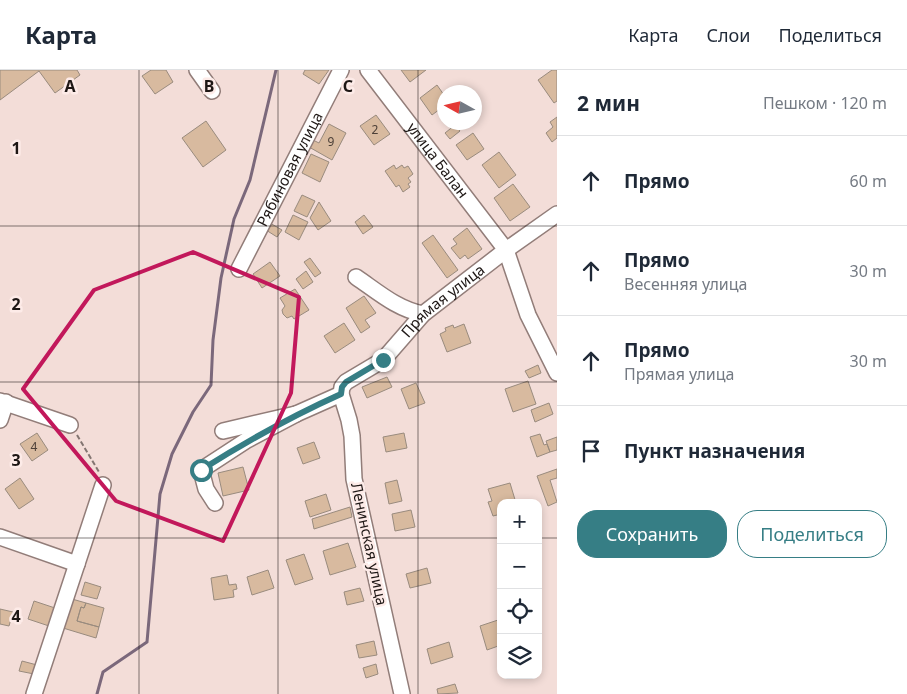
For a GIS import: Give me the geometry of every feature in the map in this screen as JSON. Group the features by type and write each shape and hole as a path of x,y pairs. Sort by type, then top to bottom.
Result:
{"street":[{"path":"197,70 212,92"},
{"name":"Рябиновая улица","path":"239,269 341,70"},
{"name":"улица Балан","path":"368,70 506,250 528,315 557,373"},
{"name":"Прямая улица","path":"341,394 342,387 346,382 383,360 423,314 506,250 557,214"},
{"path":"356,277 398,307 423,314"},
{"path":"215,504 206,489 201,470 247,440 296,414 341,394"},
{"name":"Ленинская улица","path":"341,394 352,436 354,479 402,694"},
{"path":"0,420 3,402 70,425"},
{"path":"223,431 296,414"},
{"path":"34,694 103,485"},
{"path":"0,536 77,564"}],"path":[{"path":"70,425 98,472 103,485"}],"highlighted area":[{"path":"193,252 299,297 291,393 223,541 116,501 23,389 94,290"}],"building":[{"path":"0,70 77,70 80,75 55,93 39,71 0,100"},
{"path":"151,70 166,70 173,82 155,94 142,76"},
{"path":"305,70 329,70 319,84 303,74"},
{"path":"401,70 426,70 410,82"},
{"path":"552,70 557,70 557,101 554,103 538,80"},
{"path":"437,85 437,111 432,115 420,98"},
{"path":"376,115 390,134 374,145 360,126"},
{"path":"557,117 557,138 552,142 546,133 553,127 550,122"},
{"path":"206,121 226,150 203,167 182,138"},
{"path":"329,124 346,133 332,160 309,147 313,140 319,143"},
{"path":"449,130 460,131 450,139 445,133"},
{"path":"473,133 484,149 467,160 456,145"},
{"path":"499,152 516,175 499,188 482,165"},
{"path":"311,154 329,162 320,182 302,173"},
{"path":"394,165 396,169 402,165 404,168 408,166 413,174 408,178 411,182 408,184 410,187 403,192 399,185 396,187 385,171"},
{"path":"513,184 530,207 510,221 494,198"},
{"path":"302,195 315,201 307,217 294,211"},
{"path":"319,202 331,221 318,230 310,218"},
{"path":"293,215 308,222 299,240 285,232"},
{"path":"364,215 373,227 363,234 355,222"},
{"path":"270,223 282,230 277,237 266,230"},
{"path":"467,228 482,249 468,259 465,255 460,259 451,248 457,244 453,239"},
{"path":"433,235 458,270 447,278 422,243"},
{"path":"310,258 321,273 315,277 304,262"},
{"path":"270,262 280,276 262,288 253,274"},
{"path":"306,271 313,282 303,289 296,279"},
{"path":"295,289 309,310 294,319 292,316 287,318 283,314 282,310 285,306 280,298"},
{"path":"364,296 376,313 365,320 370,327 361,333 346,308"},
{"path":"344,323 355,340 335,353 324,336"},
{"path":"464,324 471,343 447,352 440,334 446,331 445,328 453,325 454,328"},
{"path":"538,365 541,373 529,378 525,371"},
{"path":"387,377 392,387 367,398 362,387"},
{"path":"528,381 536,404 513,412 505,389"},
{"path":"416,383 425,403 409,409 401,389"},
{"path":"549,403 553,414 535,422 531,410"},
{"path":"37,433 48,450 32,461 20,444"},
{"path":"404,433 407,448 386,452 383,437"},
{"path":"540,434 544,445 547,444 550,452 537,457 530,437"},
{"path":"557,437 557,450 550,452 546,441"},
{"path":"314,442 320,458 303,464 297,448"},
{"path":"243,467 249,490 223,496 218,473"},
{"path":"557,469 557,478 550,480 557,502 548,506 537,476"},
{"path":"20,478 34,499 19,509 5,489"},
{"path":"397,480 402,501 389,504 385,483"},
{"path":"510,483 515,499 497,499 497,515 493,516 488,502 492,501 488,489"},
{"path":"326,494 331,510 310,517 305,501"},
{"path":"350,507 352,517 314,529 312,519"},
{"path":"411,510 415,527 395,531 392,514"},
{"path":"348,543 356,567 330,575 323,551"},
{"path":"304,554 313,579 295,585 286,560"},
{"path":"427,568 431,583 410,588 406,574"},
{"path":"268,570 274,588 252,595 247,577"},
{"path":"227,575 229,585 236,584 237,589 233,590 234,597 214,600 211,578"},
{"path":"85,582 101,587 97,599 81,595"},
{"path":"360,588 364,601 347,605 344,592"},
{"path":"72,599 86,603 84,608 81,607 77,621 99,627 96,638 63,628"},
{"path":"34,601 55,608 49,626 28,619"},
{"path":"86,603 104,608 99,627 77,621 81,607 84,608"},
{"path":"0,609 13,612 9,626 0,624"},
{"path":"497,620 497,646 487,650 480,626"},
{"path":"374,641 377,655 359,658 356,645"},
{"path":"449,642 453,657 431,664 427,649"},
{"path":"22,661 37,665 34,674 19,671"},
{"path":"376,664 378,674 366,678 363,668"},
{"path":"455,684 458,693 438,694 437,689"}],"waterway":[{"path":"97,694 103,672 147,642 160,494 172,454 193,412 211,385 213,340 221,278 234,219 250,180 276,70"}],"route":[{"path":"201,470 247,440 296,414 341,394 342,387 346,382 383,360"}]}
